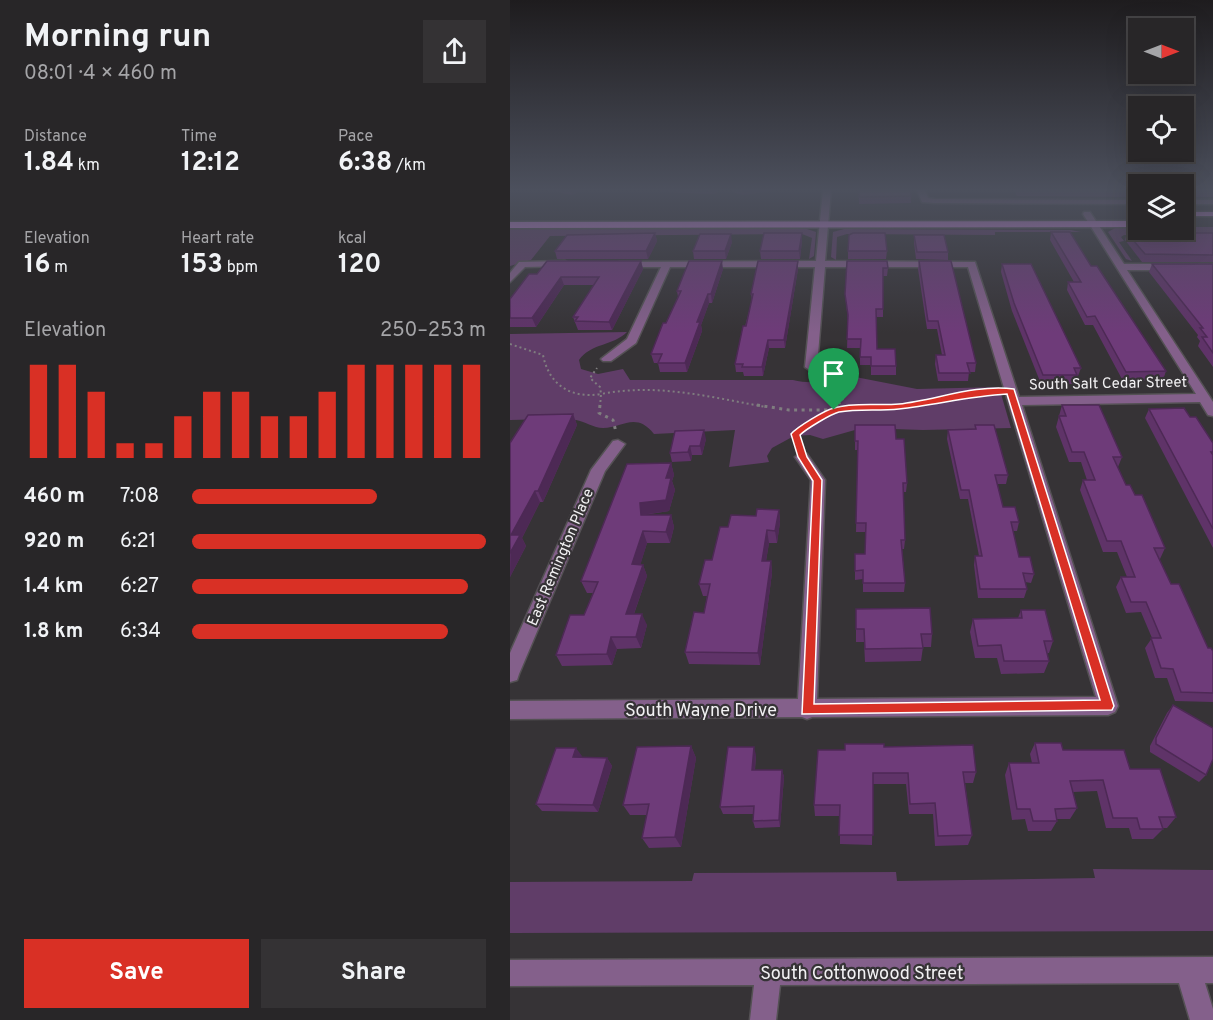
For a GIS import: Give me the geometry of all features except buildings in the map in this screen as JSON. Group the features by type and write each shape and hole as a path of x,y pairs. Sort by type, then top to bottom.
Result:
{"street":[{"path":"811,367 824,238"},
{"path":"1101,238 1213,412"},
{"path":"510,279 522,264 578,264"},
{"path":"611,264 972,264 1012,396"},
{"path":"607,359 632,341 667,264"},
{"path":"1119,267 1213,267"},
{"name":"South Salt Cedar Street","path":"1012,396 1204,398"},
{"name":"South Wayne Drive","path":"510,710 807,710 1108,706 1012,396"},
{"name":"East Remington Place","path":"510,674 598,470 618,444"},
{"path":"802,457 818,480 807,710"},
{"path":"1200,970 1203,1020"},
{"name":"South Cottonwood Street","path":"510,973 768,974 1200,970"},
{"path":"763,1020 768,974"}],"path":[{"path":"510,344 536,350 543,355 544,369 561,388 582,397 623,389 648,390 699,395 776,408 834,410 938,402 968,393 1012,396"},
{"path":"607,359 590,376 600,387 599,413 613,420 618,444"},
{"path":"802,457 795,434 804,426 823,418 834,410 843,399 823,386 811,367"}],"shaded area":[{"path":"510,238 549,238 531,260 510,266"},
{"path":"812,238 816,238 814,256 809,259"},
{"path":"833,238 837,238 836,260 831,257"},
{"path":"1112,238 1121,238 1124,241 1119,242 1132,261 1126,259"},
{"path":"627,332 584,354 579,360 581,369 598,374 623,369 630,380 812,382 823,381 840,374 917,389 999,387 1011,428 923,430 862,428 823,439 810,435 794,436 772,448 767,456 769,462 729,467 735,430 654,434 641,423 635,422 603,428 568,419 510,420 510,334"},
{"path":"1093,869 1213,870 1213,931 510,933 510,882 692,881 694,873 896,872 897,881 1095,878"}],"route":[{"path":"1011,391 1108,706 807,710 818,480 802,457 795,434 804,426 831,414 834,410 896,407 938,402 968,393 1011,391"}]}
